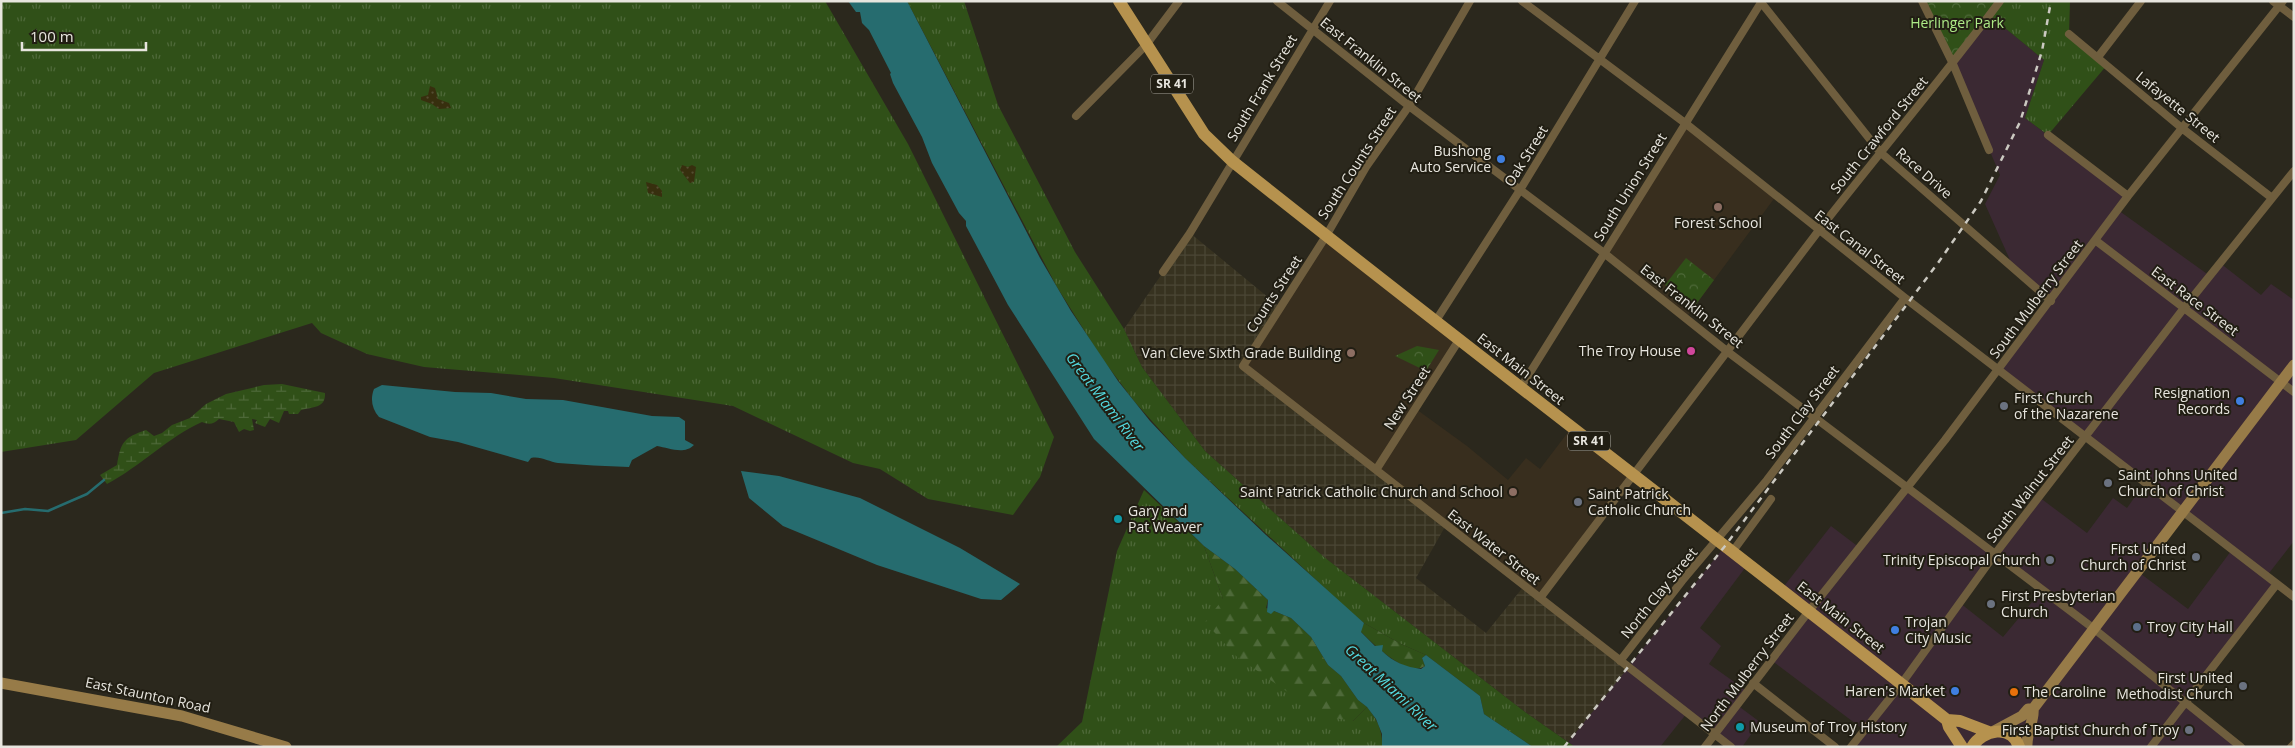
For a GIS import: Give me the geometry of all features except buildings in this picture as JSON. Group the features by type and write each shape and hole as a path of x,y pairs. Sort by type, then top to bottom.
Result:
{"main road":[{"name":"East Main Street","path":"1119,1 1204,134 1232,161 1435,322 1733,551 1947,720"},
{"path":"1962,747 1949,727 1947,720 2011,736 2021,747 2028,741 2034,714 2033,709 2294,365"},
{"name":"East Staunton Road","path":"1,683 182,716 260,742 286,747"},
{"path":"1972,747 1981,736 2022,716 2028,709 2033,709"}],"street":[{"path":"1076,116 1146,45 1179,1"},
{"name":"East Franklin Street","path":"1278,1 1409,106 1604,253 1728,352 1816,416 2093,628 2241,747"},
{"name":"South Frank Street","path":"1163,272 1190,233 1330,1"},
{"name":"South Counts Street","path":"1326,236 1366,167 1409,106 1470,1"},
{"name":"East Canal Street","path":"1522,1 1685,123 1905,298 1999,369 2182,513 2294,597"},
{"name":"Oak Street","path":"1435,322 1520,190 1635,1"},
{"path":"1922,1 1953,64 1989,150"},
{"name":"South Crawford Street","path":"1540,598 1819,231 1880,152 1953,64 2000,1"},
{"path":"2098,57 2141,1"},
{"name":"South Union Street","path":"1521,387 1761,2"},
{"name":"Race Drive","path":"1761,2 1880,152 2051,301"},
{"path":"2278,3 2294,17"},
{"name":"South Mulberry Street","path":"1809,612 1908,488 2051,301 2128,196 2183,129 2278,3"},
{"name":"Lafayette Street","path":"2069,34 2183,129 2272,198"},
{"path":"2048,135 2128,196"},
{"name":"South Walnut Street","path":"1851,747 1902,683 1995,554 2184,308 2294,171"},
{"name":"Counts Street","path":"1242,366 1326,236"},
{"name":"East Race Street","path":"2095,240 2294,392"},
{"name":"South Clay Street","path":"1718,540 1816,416 1905,298"},
{"name":"New Street","path":"1376,470 1459,340"},
{"name":"East Water Street","path":"1242,366 1731,747"},
{"path":"1733,551 1771,499"},
{"name":"North Clay Street","path":"1620,661 1682,581 1718,540"},
{"path":"2151,747 2276,585"},
{"name":"North Mulberry Street","path":"1705,747 1809,612"},
{"path":"1753,683 1835,747"}],"shaded area":[{"path":"1989,15 2044,60 2025,118 2128,196 2118,210 2210,276 2220,263 2261,295 2271,284 2294,300 2294,541 2266,577 2276,585 2185,701 2235,742 2232,747 1851,747 1864,730 1771,660 1809,612 1781,590 1831,526 1860,548 1908,488 1995,554 2039,497 2087,533 2113,498 2127,508 2144,484 1999,369 2051,301 2014,269 1985,204 2000,175 1953,64","holes":["2182,513 2231,551 2188,609 2137,571","1995,554 2042,590 2003,637 1960,603"]},
{"path":"1685,123 1776,196 1686,318 1604,253"},
{"path":"1190,233 1280,307 1446,525 1416,578 1486,633 1524,586 1628,668 1568,742 1525,712 1324,557 1205,451 1142,367 1124,329"},
{"path":"1326,236 1459,340 1416,409 1467,446 1508,480 1526,458 1540,469 1572,427 1634,476 1540,598 1243,366"},
{"path":"1725,546 1748,564 1700,628 1721,646 1709,664 1747,691 1737,705 1760,722 1742,747 1731,747 1687,713 1660,747 1575,747 1568,742"}],"green space":[{"path":"1,1 825,1 908,144 1054,437 1040,477 1013,515 928,499 880,469 853,463 733,406 554,378 424,367 367,354 321,333 312,323 154,373 76,440 1,452"},
{"path":"907,1 964,1 998,105 1075,252 1124,329 1142,367 1205,451 1324,557 1525,712 1575,747 1533,747 1484,714 1480,696 1426,655 1401,644 1364,623 1185,458 1134,401 1101,357 1057,287"},
{"name":"Herlinger Park","path":"1922,1 2000,1 1953,64"},
{"path":"2000,1 2070,1 2069,34 2107,65 2048,135 2025,118 2044,60 1989,15"},
{"path":"1686,258 1714,280 1694,307 1665,285"},
{"path":"1417,346 1439,350 1426,371 1395,356"},
{"path":"282,384 325,393 325,398 318,406 301,410 298,414 289,414 288,411 284,411 279,423 270,419 265,427 255,423 257,420 252,419 254,430 250,431 244,429 239,432 234,422 219,419 211,424 202,422 178,435 107,484 100,475 117,465 124,442 132,436 146,430 154,436 162,433 172,425 190,418 206,404 226,394 264,385"},
{"path":"1144,490 1204,546 1223,599 1353,721 1367,707 1379,726 1382,747 1056,747 1082,722 1117,551"},
{"path":"1204,546 1235,569 1268,600 1266,608 1291,618 1311,637 1328,665 1341,676 1358,700 1367,707 1353,721 1322,716 1236,656 1205,622 1223,599"},
{"path":"1364,623 1401,644 1426,655 1422,658 1425,666 1409,667 1390,658 1360,631"}],"sand":[{"path":"430,86 435,88 438,99 449,103 451,108 439,109 421,100 421,97 428,95"},
{"path":"682,165 696,167 694,182 690,183 680,170"},
{"path":"646,182 657,185 662,191 662,197 648,193"}],"water":[{"name":"Great Miami River","path":"848,1 907,1 1040,258 1071,311 1118,381 1150,421 1185,458 1266,535 1364,623 1361,632 1375,646 1383,645 1382,651 1391,658 1415,668 1421,669 1425,666 1422,658 1426,655 1480,696 1484,714 1533,747 1382,747 1382,734 1376,719 1367,707 1358,700 1341,676 1328,665 1311,637 1291,618 1274,611 1271,614 1267,612 1268,600 1235,569 1204,546 1094,439 1008,305 966,226 966,221 959,213 932,163 922,137 893,83 891,73 869,30 862,23 860,12 856,12"},
{"path":"382,385 455,392 491,393 526,399 563,400 652,416 679,417 685,421 685,440 694,445 686,450 657,446 632,460 629,467 558,463 542,458 531,458 528,462 458,442 430,437 379,417 373,407 372,396 374,389"},
{"path":"741,471 779,476 860,498 960,548 1020,584 1001,600 981,599 877,565 783,526 749,498"}],"waterway":[{"path":"1,513 25,509 48,511 87,494 104,480"}],"railway":[{"path":"1564,747 1725,546 1938,263 1981,201 2020,122 2042,51 2051,1"}],"place":[{"name":"Bushong Auto Service","path":"1501,159"},
{"name":"Forest School","path":"1718,207"},
{"name":"The Troy House","path":"1691,351"},
{"name":"Van Cleve Sixth Grade Building","path":"1351,353"},
{"name":"Resignation Records","path":"2240,401"},
{"name":"First Church of the Nazarene","path":"2004,406"},
{"name":"Saint Johns United Church of Christ","path":"2108,483"},
{"name":"Saint Patrick Catholic Church and School","path":"1513,492"},
{"name":"Saint Patrick Catholic Church","path":"1578,502"},
{"name":"Gary and Pat Weaver","path":"1118,519"},
{"name":"First United Church of Christ","path":"2196,557"},
{"name":"Trinity Episcopal Church","path":"2050,560"},
{"name":"First Presbyterian Church","path":"1991,604"},
{"name":"Troy City Hall","path":"2137,627"},
{"name":"Trojan City Music","path":"1895,630"},
{"name":"First United Methodist Church","path":"2243,686"},
{"name":"Haren's Market","path":"1955,691"},
{"name":"The Caroline","path":"2014,692"},
{"name":"Museum of Troy History","path":"1740,727"},
{"name":"First Baptist Church of Troy","path":"2189,730"}]}
